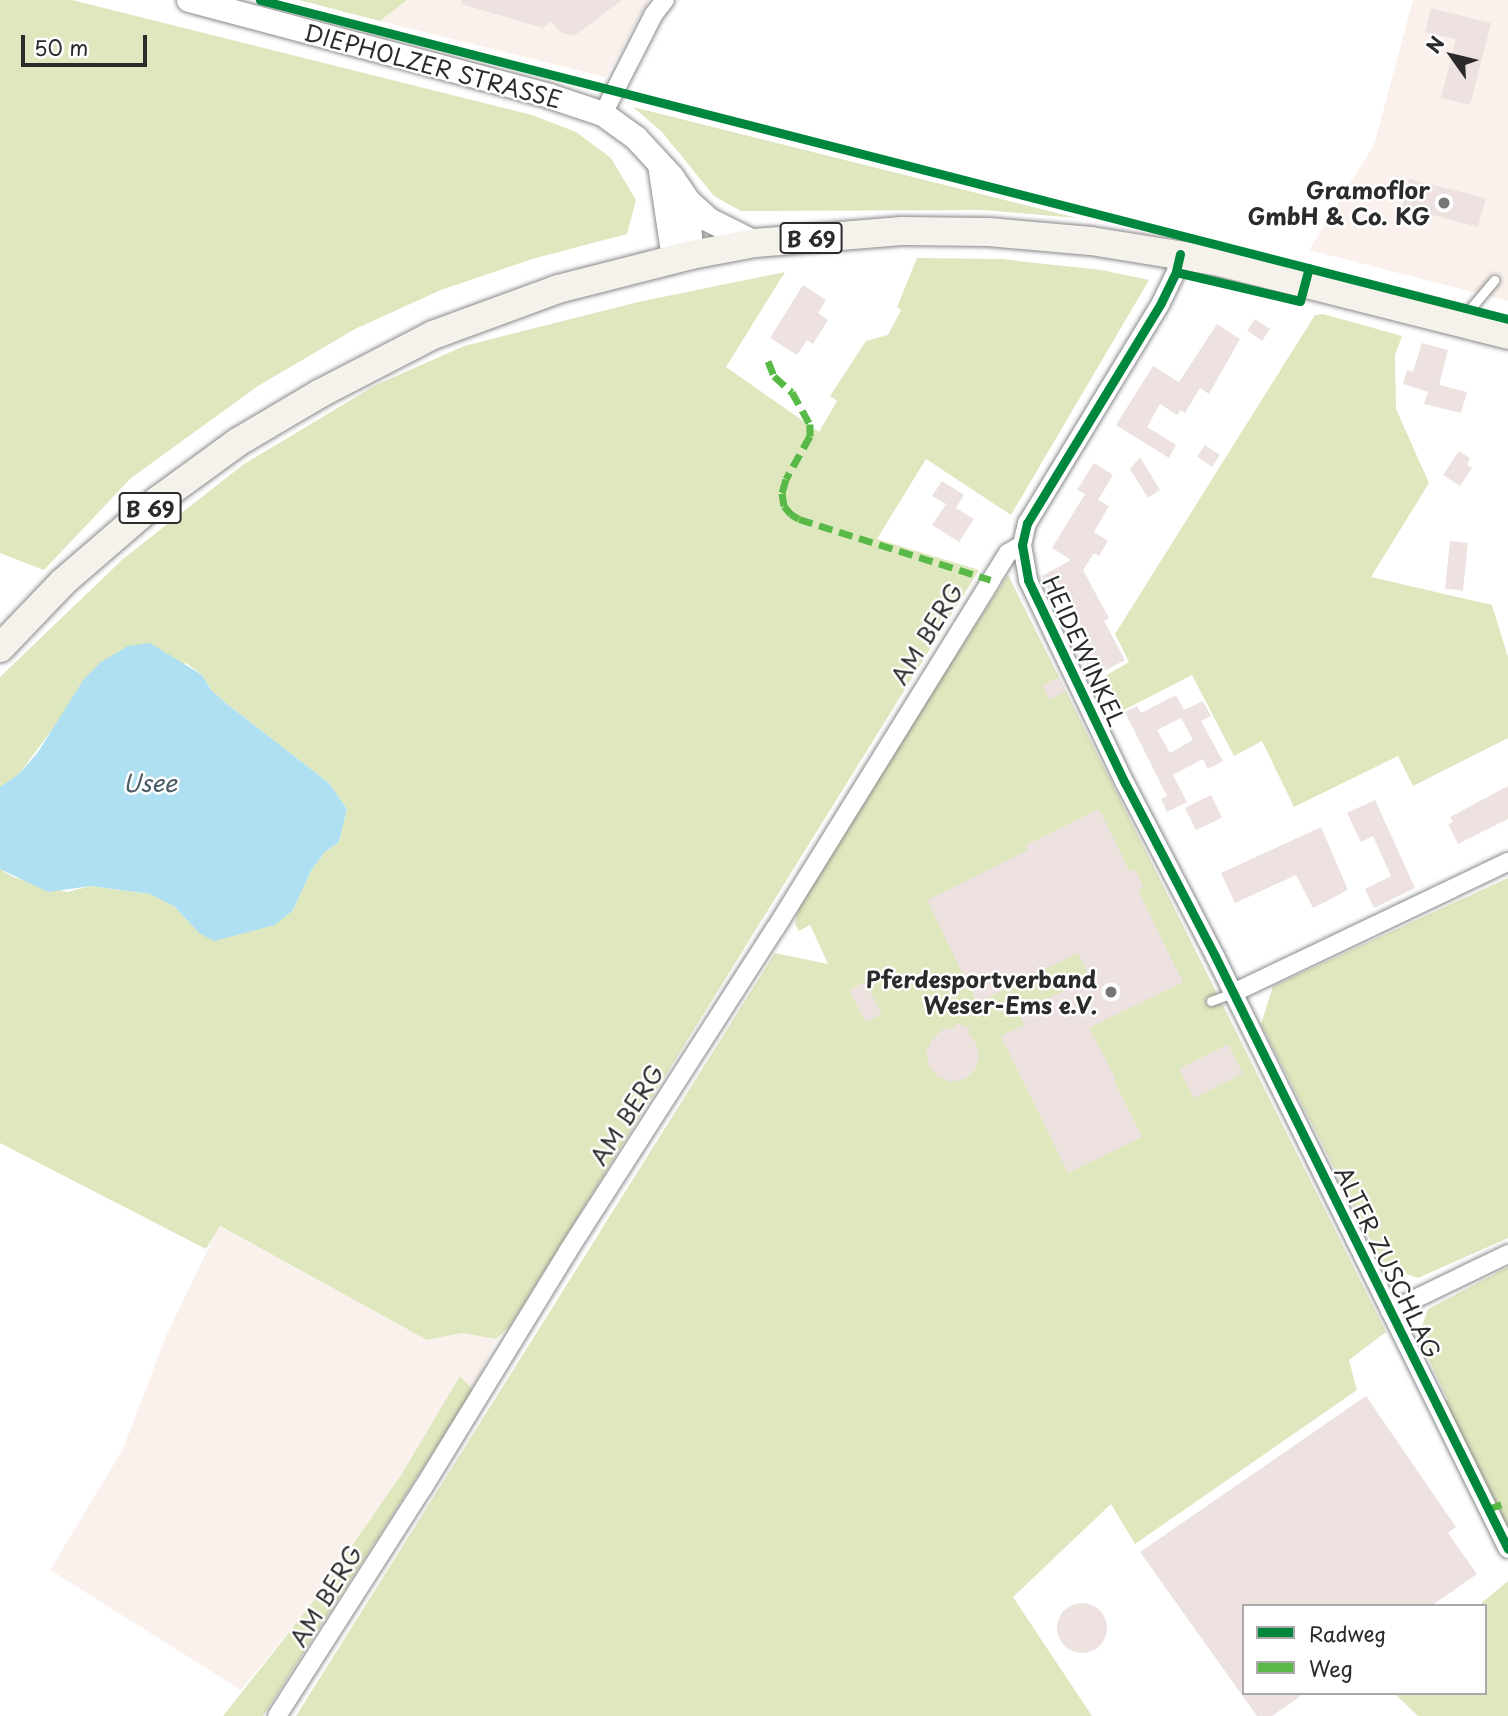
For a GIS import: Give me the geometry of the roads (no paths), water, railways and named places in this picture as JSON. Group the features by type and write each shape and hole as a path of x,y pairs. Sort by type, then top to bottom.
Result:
{"main road":[{"name":"DIEPHOLZER STRASSE","path":"189,0 549,96 603,114 636,138 688,201 709,220 755,243"},
{"path":"660,165 682,257"},
{"path":"682,257 688,201"},
{"name":"B 69","path":"0,648 63,582 158,501 238,442 321,393 433,335 558,289 682,257 755,243 902,231 975,232 1091,241 1180,254 1508,335"}],"street":[{"path":"603,114 654,14 665,0"},
{"name":"HEIDEWINKEL","path":"1180,254 1176,272 1161,303 1036,505 1027,523 1022,545 1028,580 1125,783 1233,993"},
{"name":"AM BERG","path":"277,1716 424,1488 568,1251 775,929 1008,553 1022,545"},
{"path":"1233,993 1508,862"},
{"name":"ALTER ZUSCHLAG","path":"1233,993 1508,1549"},
{"path":"1390,1311 1508,1254"}],"lane":[{"path":"1465,324 1474,303 1494,280"},
{"path":"1211,1001 1233,993"}],"water":[{"name":"Usee","path":"150,643 202,675 211,690 227,704 329,783 347,809 339,842 325,852 312,869 293,910 275,925 214,941 199,933 175,907 150,894 91,886 48,892 0,869 0,787 19,774 38,752 84,679 101,662 128,646"}],"place":[{"name":"Gramoflor GmbH & Co. KG","path":"1444,203"},
{"name":"Pferdesportverband Weser-Ems e.V.","path":"1111,992"}]}
